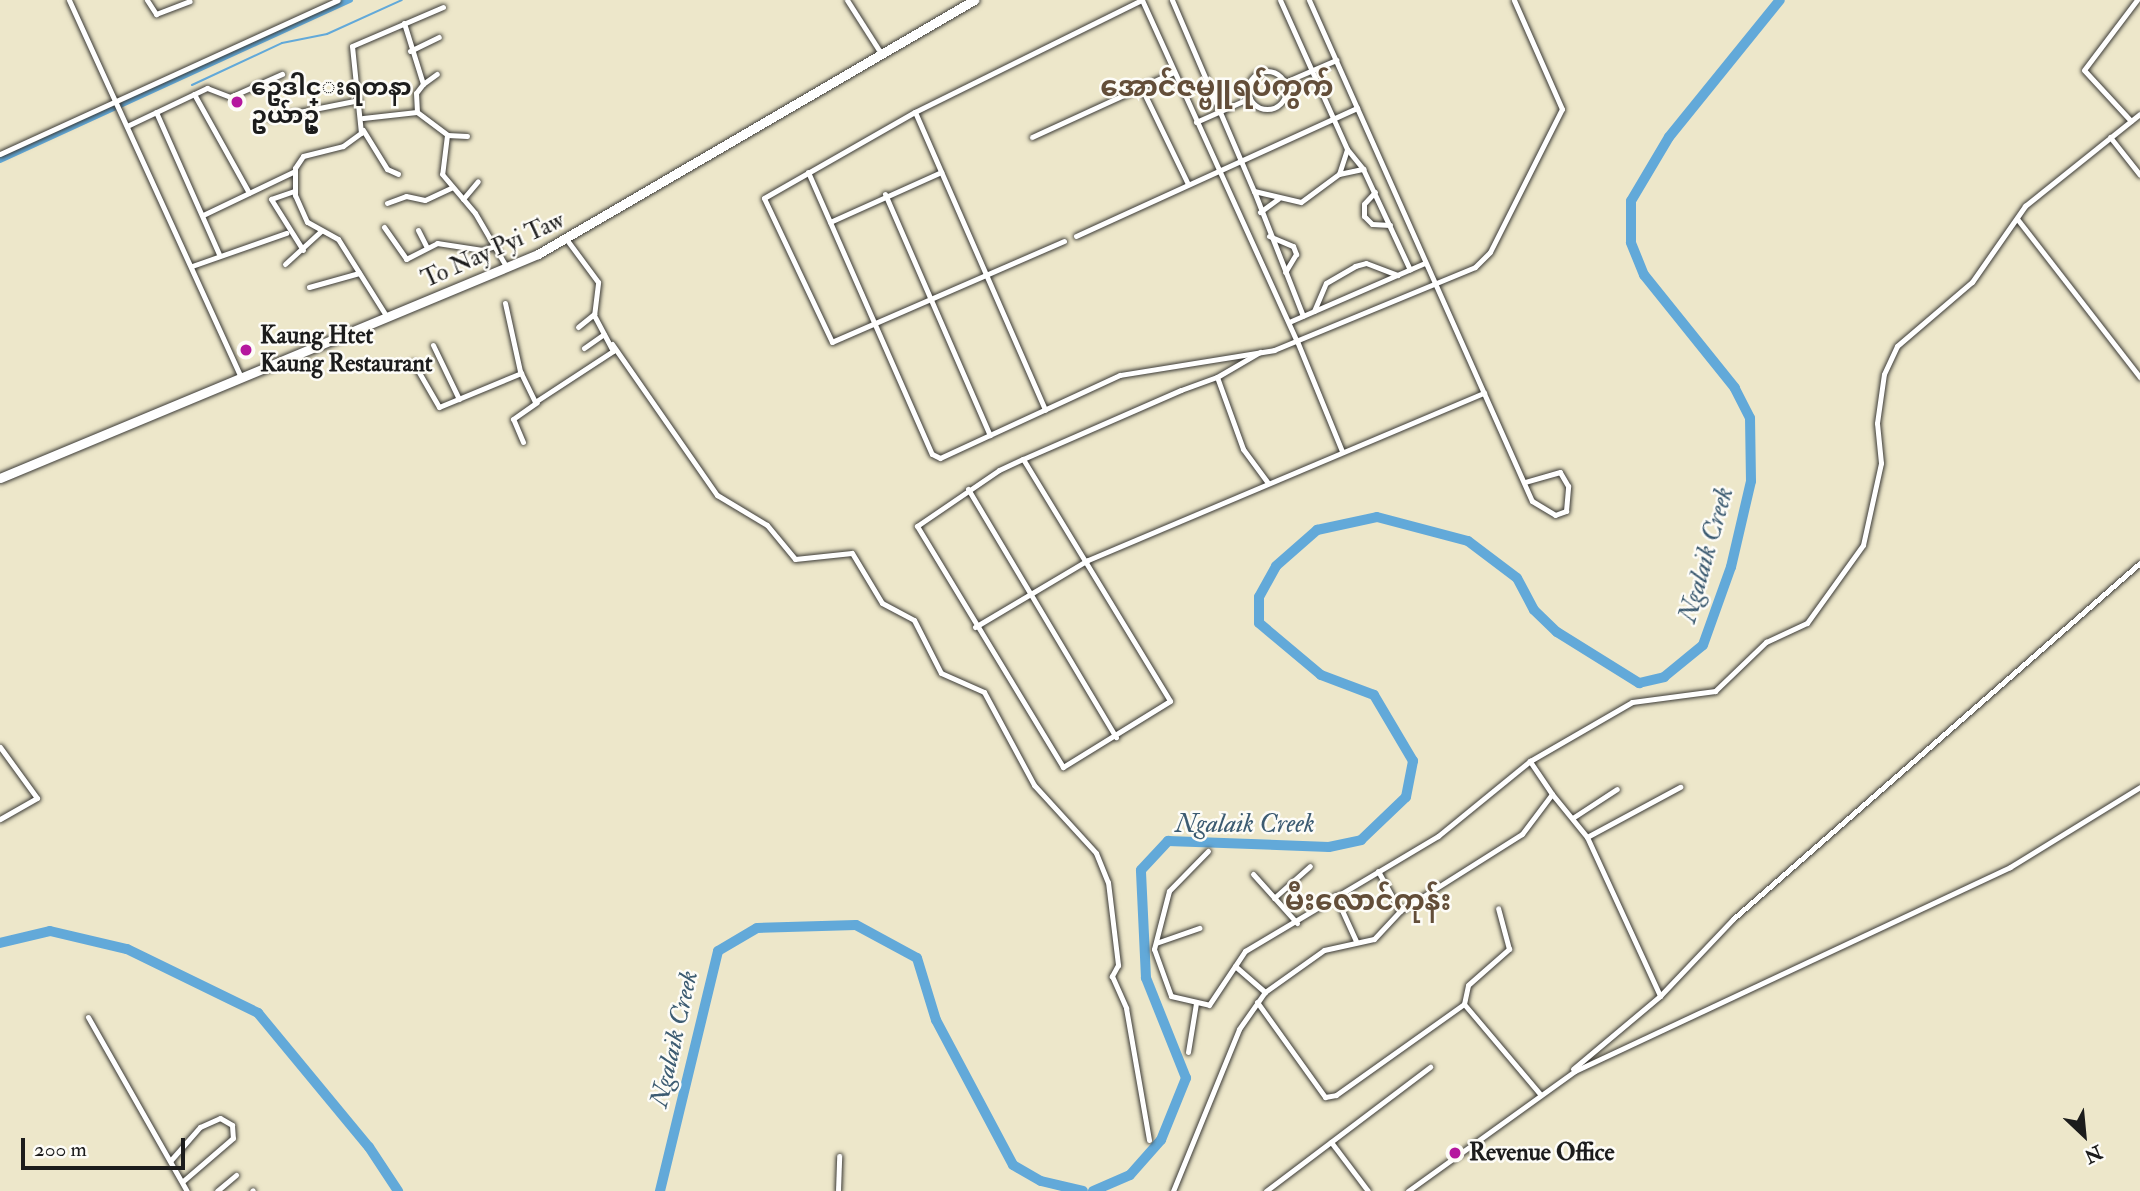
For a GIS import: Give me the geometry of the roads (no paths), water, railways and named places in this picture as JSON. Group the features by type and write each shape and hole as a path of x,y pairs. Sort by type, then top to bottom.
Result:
{"main road":[{"name":"To Nay Pyi Taw","path":"0,478 507,268 567,240 972,0"}],"street":[{"path":"69,0 241,378"},
{"path":"147,0 156,14 190,1"},
{"path":"0,154 118,106 338,0"},
{"path":"847,0 882,55"},
{"path":"1064,241 830,341 765,204 768,194 915,112 1142,0 1217,171 1289,322 1342,451"},
{"path":"1172,0 1242,159 1269,236 1303,316"},
{"path":"1280,0 1347,149 1363,169 1375,192 1410,270"},
{"path":"1309,0 1425,263 1535,504 1555,515 1566,511 1568,486 1560,472 1525,482"},
{"path":"808,172 933,456 990,435 1120,375 1260,352 1297,342 1434,281 1475,267 1490,253 1562,109 1514,0"},
{"path":"2131,121 2084,70 2137,0"},
{"path":"398,174 387,169 363,130 351,47 443,7"},
{"path":"404,23 423,83"},
{"path":"411,51 439,37"},
{"path":"1285,82 1336,61"},
{"path":"1032,137 1143,91 1174,72"},
{"path":"1276,73 1285,82 1279,106 1265,110 1250,98 1249,84 1258,74 1276,73"},
{"path":"127,126 214,87 230,97 282,74"},
{"path":"417,112 416,93 423,83 438,74"},
{"path":"1143,91 1188,184"},
{"path":"194,94 249,193"},
{"path":"1196,122 1250,98"},
{"path":"269,118 359,100"},
{"path":"1076,236 1357,108"},
{"path":"156,112 219,254"},
{"path":"363,118 417,112 447,135 467,136"},
{"path":"915,112 1045,410"},
{"path":"1208,851 1170,891 1156,943 1171,996 1196,1003 1217,1001 1245,951 1438,836 1530,761 1632,702 1715,691 1766,642 1807,623 1856,563 1873,512 1881,463 1877,423 1884,374 1897,346 1972,282 2018,220 2025,206 2140,114"},
{"path":"363,130 343,146 303,156 295,171 294,191 307,222 338,239 387,317"},
{"path":"447,135 440,168 451,188 463,199 495,246 507,268"},
{"path":"2110,137 2140,174"},
{"path":"1339,174 1347,149"},
{"path":"1254,191 1278,199 1301,202 1339,174 1363,169"},
{"path":"203,215 295,171"},
{"path":"830,222 885,194 941,172"},
{"path":"463,199 478,181"},
{"path":"387,203 406,196 425,200 451,188"},
{"path":"294,191 271,198 286,233 303,250"},
{"path":"1375,192 1364,204 1364,216 1372,224 1390,225"},
{"path":"885,194 990,435"},
{"path":"1260,212 1278,199"},
{"path":"2018,220 2140,377"},
{"path":"384,227 403,258 426,246 495,246"},
{"path":"418,230 426,246"},
{"path":"285,264 321,231"},
{"path":"192,267 219,254 286,233"},
{"path":"1269,236 1293,246 1296,254 1285,272"},
{"path":"567,240 598,282 594,314 604,334 717,495 767,525 795,559 852,553 882,603 914,620 942,673 984,692 1034,785 1096,853 1108,882 1118,965 1112,976 1126,1008 1149,1140"},
{"path":"1314,311 1326,283 1355,266 1366,263 1398,275"},
{"path":"1289,322 1425,263"},
{"path":"309,287 359,273"},
{"path":"505,303 521,373 537,402"},
{"path":"578,327 594,314"},
{"path":"584,348 604,334"},
{"path":"523,442 513,419 613,351 612,344"},
{"path":"433,345 459,399"},
{"path":"1023,459 1088,560 1170,701 1116,737 1061,767 917,530 968,489 1023,459 1217,377 1260,352"},
{"path":"413,362 437,407 521,373"},
{"path":"1217,377 1243,449 1268,482"},
{"path":"975,627 1088,560 1484,393"},
{"path":"968,489 1116,737"},
{"path":"1408,1191 1563,1078 1660,996 1733,919 2140,563"},
{"path":"0,747 37,798 0,819"},
{"path":"1530,761 1552,794 1574,817 1587,837 1660,996"},
{"path":"1587,837 1680,787"},
{"path":"1563,1078 2010,867 2140,787"},
{"path":"1574,817 1617,789"},
{"path":"1173,1191 1238,1029 1265,992 1324,950 1374,939 1400,911 1522,834 1552,794"},
{"path":"1274,898 1310,866"},
{"path":"1378,871 1400,911"},
{"path":"1253,874 1297,922"},
{"path":"1335,895 1356,941"},
{"path":"1257,1002 1325,1097 1336,1096 1464,1004 1468,985 1509,949 1498,908"},
{"path":"1156,943 1199,928"},
{"path":"1236,966 1265,992"},
{"path":"1188,1052 1196,1003"},
{"path":"1464,1004 1540,1094"},
{"path":"88,1017 187,1191"},
{"path":"1266,1191 1430,1067"},
{"path":"171,1160 200,1127 220,1118 232,1125 233,1138 183,1181"},
{"path":"1331,1142 1368,1191"},
{"path":"838,1191 839,1156"},
{"path":"217,1191 236,1175"}],"waterway":[{"path":"0,160 350,0"},
{"path":"192,85 282,43 327,34 402,0"},
{"name":"Ngalaik Creek","path":"1093,1191 1130,1175 1161,1140 1186,1078 1146,978 1141,870 1168,841 1329,847 1361,840 1406,797 1413,761 1374,695 1321,675 1259,623 1259,597 1276,566 1317,530 1377,517 1468,541 1517,578 1534,610 1557,632 1639,683 1664,677 1703,645 1731,567 1751,481 1750,418 1735,388 1644,275 1631,242 1631,201 1669,137 1780,0"},
{"name":"Ngalaik Creek","path":"660,1191 718,951 757,928 856,925 917,958 936,1020 1013,1165 1041,1181 1083,1191"},
{"name":"Ngalaik Creek","path":"0,943 50,931 127,949 258,1013 369,1147 398,1191"}],"place":[{"name":"ဥေဒါင္းရတနာ ဥယ်ာဥ္","path":"237,102"},
{"name":"Kaung Htet Kaung Restaurant","path":"246,350"},
{"name":"Revenue Office","path":"1455,1153"}],"district":[{"name":"အောင်ဇမ္ဗူရပ်ကွက်","path":"1217,88"},
{"name":"မီးလောင်ကုန်း","path":"1368,902"}]}
